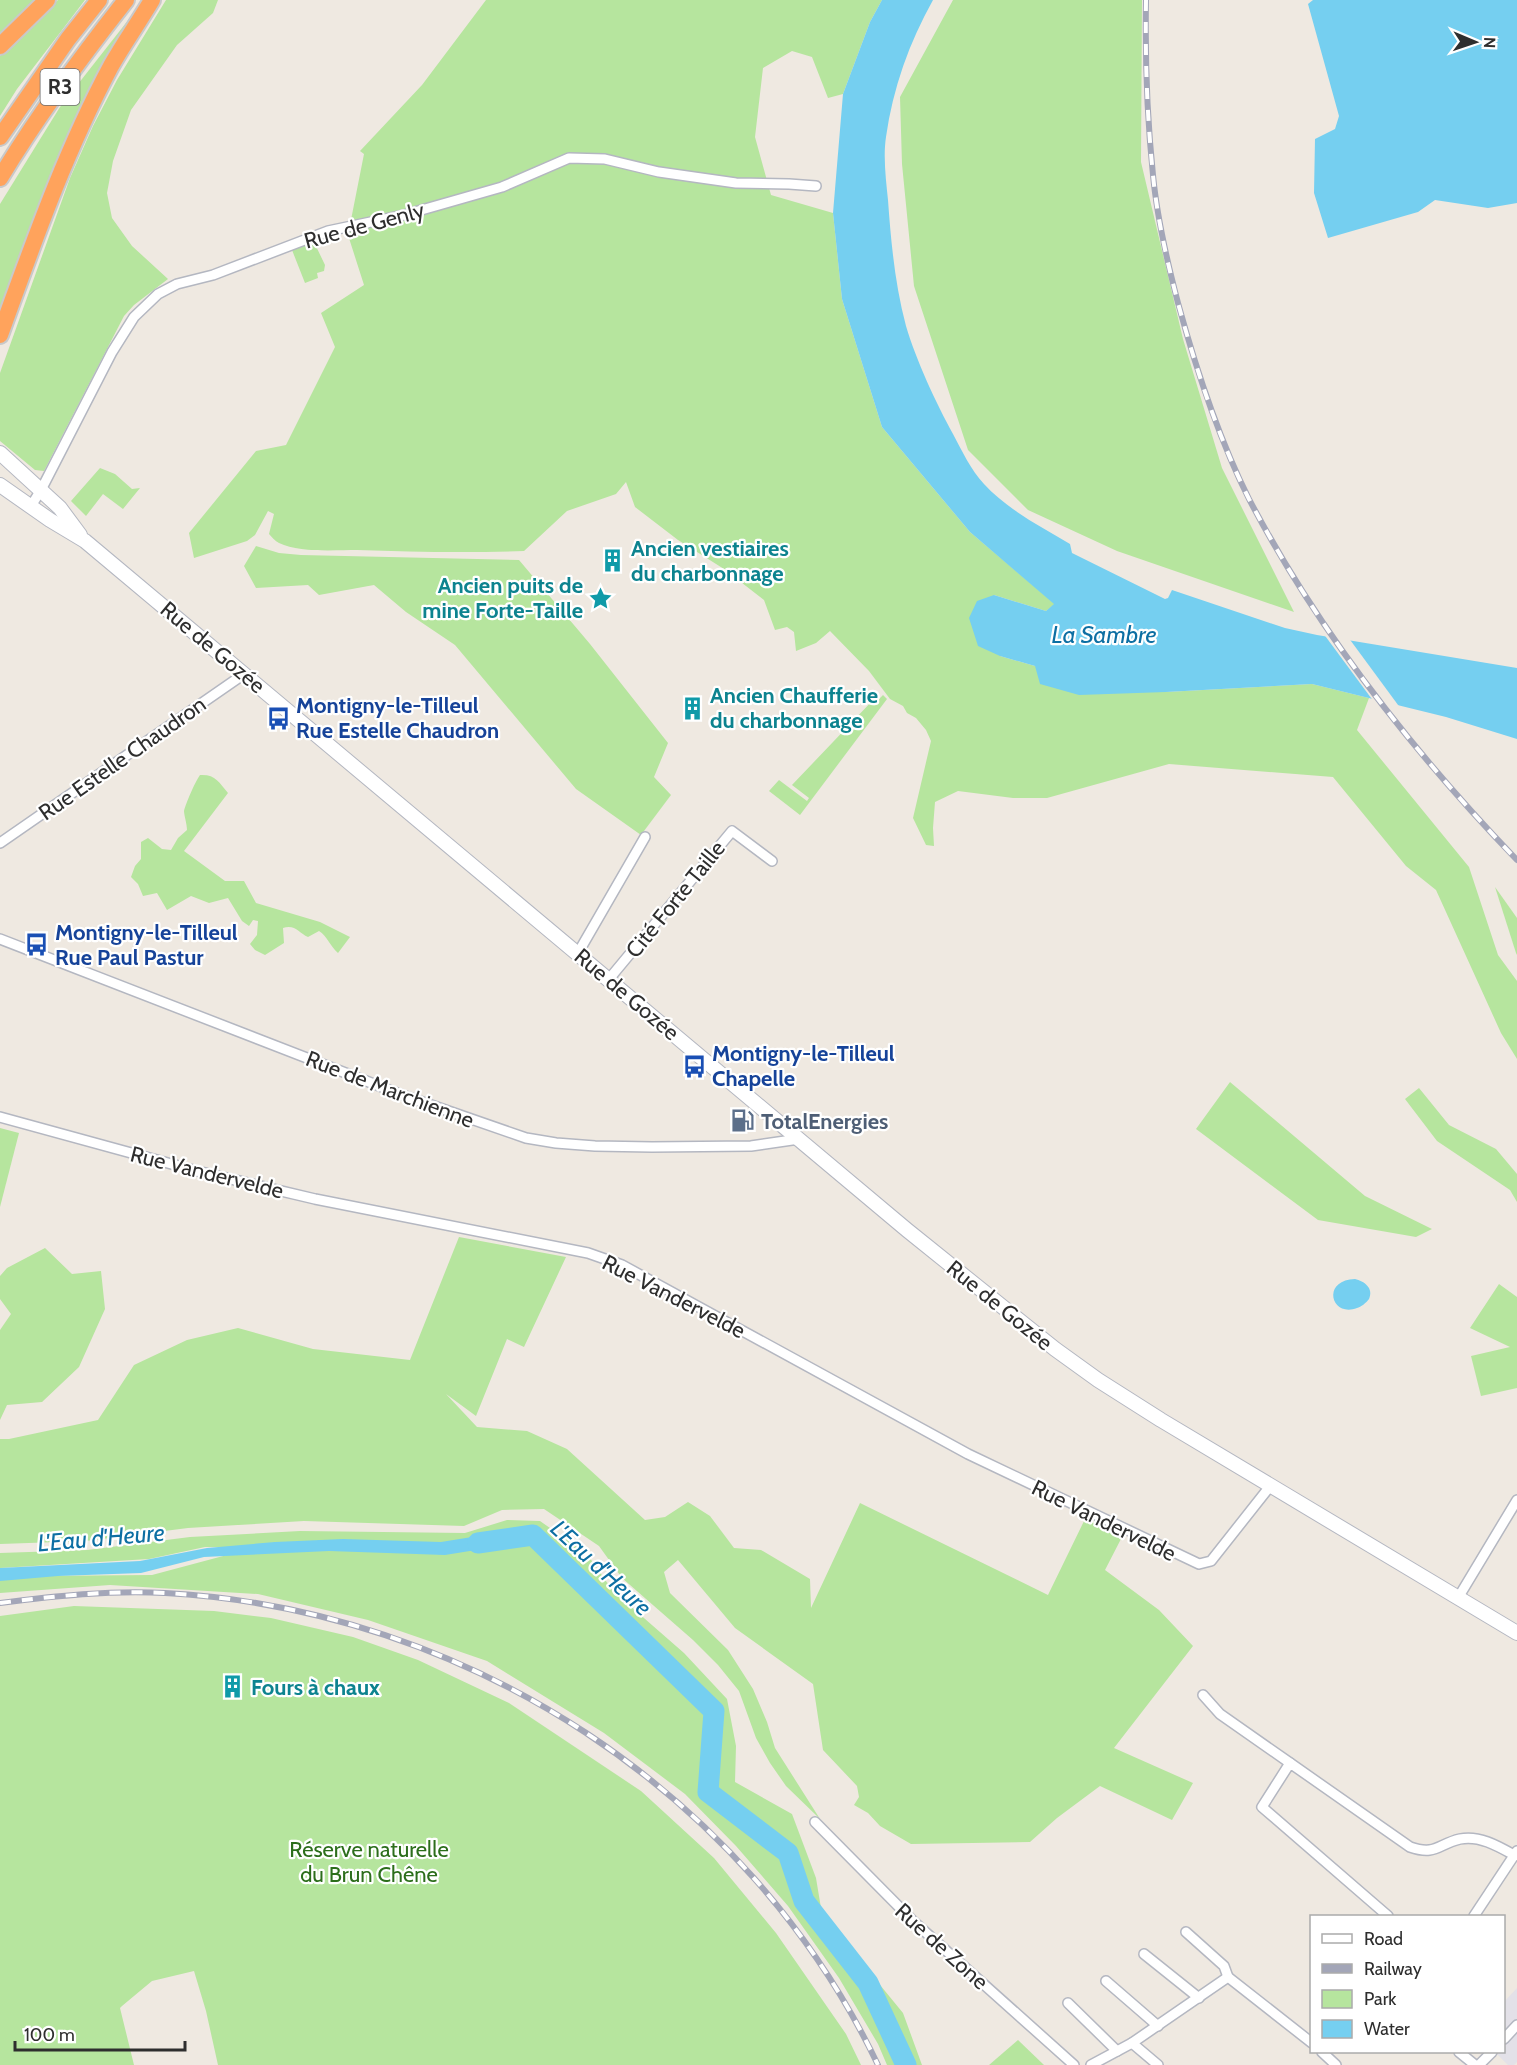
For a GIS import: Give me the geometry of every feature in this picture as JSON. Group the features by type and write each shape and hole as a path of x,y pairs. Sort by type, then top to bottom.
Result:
{"highway":[{"path":"0,46 47,0"},
{"name":"R3","path":"0,137 68,39 99,0"},
{"name":"R3","path":"0,177 26,134 86,50 126,0"},
{"path":"0,335 52,194 89,108 112,63 152,0"}],"main road":[{"name":"Rue de Gozée","path":"0,453 60,508 85,541"},
{"name":"Rue de Gozée","path":"0,485 85,541 907,1230 1055,1349 1098,1380 1161,1420 1517,1633"}],"street":[{"name":"Rue de Genly","path":"31,506 112,352 134,317 158,294 177,284 213,275 328,231 404,215 502,187 569,158 605,159 658,172 736,183 816,186"},
{"name":"Rue Estelle Chaudron","path":"0,843 244,674"},
{"name":"Cité Forte Taille","path":"609,980 732,831 772,861"},
{"name":"Cité Forte Taille","path":"578,953 645,837"},
{"name":"Rue de Marchienne","path":"0,939 405,1096 526,1138 556,1143 641,1147 751,1146 799,1139"},
{"name":"Rue Vandervelde","path":"0,1117 197,1171 315,1199 588,1253 622,1265 968,1454 1199,1564 1211,1562 1270,1485"},
{"path":"1458,1598 1517,1500"},
{"path":"1203,1695 1220,1714 1410,1847 1423,1851 1436,1849 1462,1838 1479,1839 1515,1853 1475,1915"},
{"path":"1290,1763 1262,1807 1386,1915"},
{"name":"Rue de Zone","path":"815,1822 913,1921 1074,2065"},
{"path":"1506,1867 1517,1873"},
{"path":"1186,1932 1224,1966 1228,1977 1310,2042"},
{"path":"1144,1954 1199,1998"},
{"path":"1091,2065 1132,2043 1228,1977"},
{"path":"1106,1981 1158,2026"},
{"path":"1068,2003 1117,2051"},
{"path":"1505,2037 1517,2025"},
{"path":"1132,2043 1158,2065"},
{"path":"1323,2053 1336,2065"},
{"path":"1460,2053 1477,2065 1491,2053"}],"shaded area":[{"path":"1517,1988 1517,2062 1514,2065 1508,2065 1496,2053 1505,2053 1505,2001"}],"green space":[{"path":"0,0 34,0 0,34"},
{"path":"58,0 85,0 17,89 0,116 0,56"},
{"path":"144,0 0,317 0,204 60,107"},
{"path":"166,0 218,0 213,13 177,45 131,110 113,161 107,193 112,218 132,246 168,279 134,305 124,316 44,471 35,470 0,441 0,373 70,178 93,126 117,80"},
{"path":"486,0 882,0 870,22 843,94 828,98 812,57 792,51 763,68 755,137 771,195 833,213 842,299 882,427 970,532 1055,604 1046,611 994,595 1000,656 1035,666 1166,692 1312,684 1369,698 1357,730 1469,867 1498,955 1517,981 1517,1059 1501,1033 1436,890 1406,866 1333,777 1169,764 1047,798 1013,798 958,791 935,802 934,846 926,845 913,818 931,741 926,730 916,718 907,713 903,706 890,699 869,671 830,631 816,643 796,651 794,632 787,627 775,630 764,600 635,507 626,482 616,494 567,511 524,551 440,552 297,548 279,543 269,534 274,514 268,511 255,535 247,541 194,558 189,533 256,451 286,445 335,347 321,313 364,285 348,235 364,154 360,151 422,85"},
{"path":"953,0 1142,0 1141,162 1183,339 1222,468 1294,612 1117,551 1028,510 968,450 914,286 902,164 900,97"},
{"path":"313,240 325,265 324,271 317,273 318,278 305,283 292,250"},
{"path":"100,468 115,474 132,489 140,488 123,509 103,494 86,516 71,501"},
{"path":"256,546 279,553 301,555 519,560 590,644 668,743 654,777 671,795 641,835 576,789 455,645 406,612 374,585 319,595 308,585 256,588 244,566"},
{"path":"883,695 887,699 800,815 769,791 779,780 807,801 809,798 792,785 874,699 877,701"},
{"path":"200,775 213,777 228,793 184,851 225,881 244,881 256,903 320,922 350,937 338,953 319,931 308,937 294,928 287,927 283,928 284,943 265,955 255,950 250,944 257,935 258,921 253,920 249,926 242,921 228,898 209,903 191,896 167,910 157,893 143,896 138,884 131,877 135,866 141,859 141,842 148,838 162,849 171,850 178,838 187,830 184,811"},
{"path":"1495,887 1517,918 1517,955 1516,953"},
{"path":"1230,1082 1365,1196 1432,1229 1416,1237 1318,1220 1196,1129"},
{"path":"1419,1088 1449,1125 1496,1149 1517,1174 1517,1202 1510,1190 1437,1141 1405,1099"},
{"path":"0,1128 19,1133 0,1207"},
{"path":"459,1237 566,1257 524,1347 507,1339 476,1416 446,1394 477,1427 527,1431 567,1449 645,1520 665,1517 688,1502 710,1516 734,1548 761,1550 810,1579 811,1608 860,1503 1048,1595 1085,1519 1122,1537 1105,1570 1159,1610 1193,1646 1114,1748 1193,1783 1172,1820 1100,1786 1057,1818 1030,1842 911,1844 880,1826 868,1813 854,1805 859,1797 857,1786 823,1750 813,1684 735,1628 678,1560 664,1572 670,1593 728,1650 753,1689 775,1748 820,1819 786,1786 770,1763 756,1738 739,1691 718,1665 622,1578 599,1546 544,1509 502,1510 464,1526 304,1521 188,1528 86,1541 0,1544 0,1439 98,1420 134,1365 187,1340 238,1328 313,1349 410,1360"},
{"path":"45,1248 72,1274 101,1271 105,1309 79,1367 42,1402 7,1405 0,1420 0,1330 11,1314 0,1299 0,1276 7,1268"},
{"path":"1499,1284 1517,1297 1517,1388 1481,1396 1471,1356 1510,1347 1470,1328"},
{"path":"507,1520 540,1521 587,1554 613,1591 684,1653 727,1699 736,1746 735,1782 792,1814 816,1878 822,1914 903,2013 922,2065 887,2065 878,2044 839,1978 788,1906 736,1846 685,1794 604,1733 487,1661 368,1620 258,1594 110,1585 0,1593 0,1580 34,1576 152,1575 257,1547 205,1547 149,1559 0,1568 0,1553 87,1550 190,1537 300,1531 465,1533"},
{"name":"Réserve naturelle du Brun Chêne","path":"74,1606 214,1611 271,1618 353,1637 418,1660 509,1703 641,1791 714,1858 776,1933 846,2034 861,2065 218,2065 194,1971 152,1981 120,2008 134,2065 0,2065 0,1616"},
{"path":"1018,2040 1044,2065 989,2065"}],"water":[{"name":"La Sambre","path":"882,0 933,0 903,66 886,137 885,168 892,248 902,311 915,353 947,422 979,479 1014,510 1070,544 1072,553 1165,599 1172,590 1285,628 1517,668 1517,739 1446,717 1312,684 1079,695 1040,684 1035,666 1000,656 978,646 969,618 977,601 994,595 1046,611 1054,604 970,532 882,427 842,299 833,213 843,94 870,22"},
{"path":"1313,0 1517,0 1517,203 1488,208 1435,200 1418,212 1328,238 1314,193 1315,139 1335,129 1339,116 1308,4"},
{"path":"1355,1279 1362,1281 1369,1288 1369,1299 1357,1308 1348,1310 1341,1308 1333,1298 1334,1291 1337,1285 1344,1281"},
{"path":"503,1532 507,1545 445,1555 329,1551 204,1557 141,1573 0,1581 0,1568 140,1561 207,1548 275,1542 343,1539 441,1542"}],"pier":[{"path":"1323,633 1348,637 1401,709 1374,702"}],"waterway":[{"name":"L'Eau d'Heure","path":"478,1543 533,1535 714,1711 708,1792 788,1853 804,1901 868,1983 906,2065"}],"railway":[{"path":"1146,0 1149,131 1160,223 1166,255 1192,353 1227,452 1276,548 1337,643 1405,734 1517,860"},
{"path":"0,1603 82,1594 144,1592 277,1607 385,1635 489,1677 586,1733 675,1800 754,1878 822,1967 878,2065"}],"place":[{"name":"Ancien vestiaires du charbonnage","path":"613,561"},
{"name":"Ancien puits de mine Forte-Taille","path":"601,598"},
{"name":"Ancien Chaufferie du charbonnage","path":"692,708"},
{"name":"Montigny-le-Tilleul Rue Estelle Chaudron","path":"278,718"},
{"name":"Montigny-le-Tilleul Rue Paul Pastur","path":"37,945"},
{"name":"Montigny-le-Tilleul Chapelle","path":"694,1066"},
{"name":"TotalEnergies","path":"743,1121"},
{"name":"Fours à chaux","path":"233,1687"}]}
